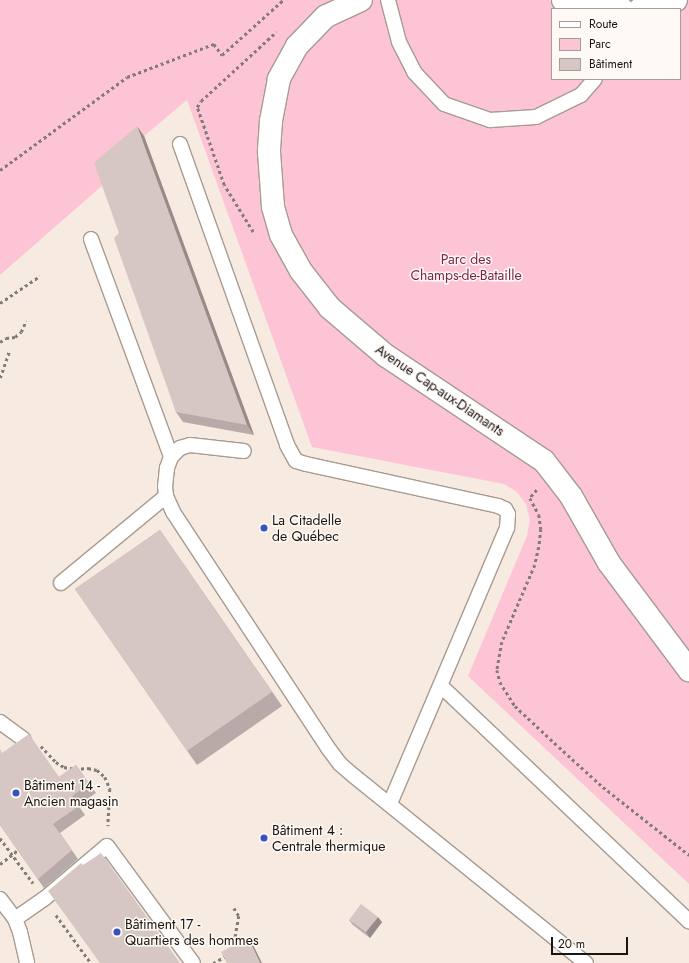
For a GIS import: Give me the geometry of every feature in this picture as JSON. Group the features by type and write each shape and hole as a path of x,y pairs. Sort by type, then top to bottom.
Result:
{"street":[{"name":"Avenue Cap-aux-Diamants","path":"361,0 326,16 297,46 279,79 271,121 269,152 272,207 281,235 301,271 330,308 385,355 544,461 571,496 609,563 689,670"},
{"path":"563,0 615,8"},
{"path":"644,8 676,0"}],"lane":[{"path":"388,0 399,42 414,72 444,104 490,120 536,117 581,95 594,80"},
{"path":"180,144 287,445 296,461 498,506 505,509 508,514 507,528 390,804"},
{"path":"91,239 171,457"},
{"path":"244,451 190,445 180,448 171,457 165,480 166,496 173,512 197,551 328,748 349,772 586,963"},
{"path":"62,583 166,496"},
{"path":"441,686 689,921"},
{"path":"0,722 23,739"},
{"path":"14,918 44,898 107,846 193,963"},
{"path":"0,899 14,918 20,932 27,963"}],"path":[{"path":"0,170 127,77 214,44 222,55 283,0"},
{"path":"0,303 40,276"},
{"path":"0,342 6,338 15,337 21,332 26,321"},
{"path":"0,378 9,352"},
{"path":"541,486 530,498 539,515 541,529 539,547 535,565 502,642 498,670 500,682 515,706 559,747 603,787 689,855"},
{"path":"23,739 37,741 56,762 64,767 97,770 105,777 110,789 107,846"},
{"path":"0,864 18,850"},
{"path":"234,908 239,916 235,938 235,951"},
{"path":"215,962 228,955"}],"green space":[{"name":"Parc des Champs-de-Bataille","path":"0,0 689,0 689,884 468,676 527,536 530,520 526,504 517,492 504,484 312,447 187,100 101,172 104,184 0,275"}],"building":[{"path":"137,126 247,425 176,412 114,238 119,233 94,163"},
{"path":"160,530 272,692 187,751 75,589"},
{"path":"29,734 59,777 76,765 89,784 72,796 79,806 53,824 72,850 38,879 0,825 0,749 2,753"},
{"name":"Bâtiment 17 - Quartiers des hommes","path":"101,853 180,963 100,963 48,891 81,863 83,865"},
{"path":"361,904 378,917 366,932 349,920"},
{"path":"248,938 260,963 227,963 221,952"}],"place":[{"name":"La Citadelle de Québec","path":"264,528"},
{"name":"Bâtiment 14 - Ancien magasin","path":"16,793"},
{"name":"Bâtiment 4 : Centrale thermique","path":"264,838"},
{"name":"Bâtiment 17 - Quartiers des hommes","path":"117,932"}]}
